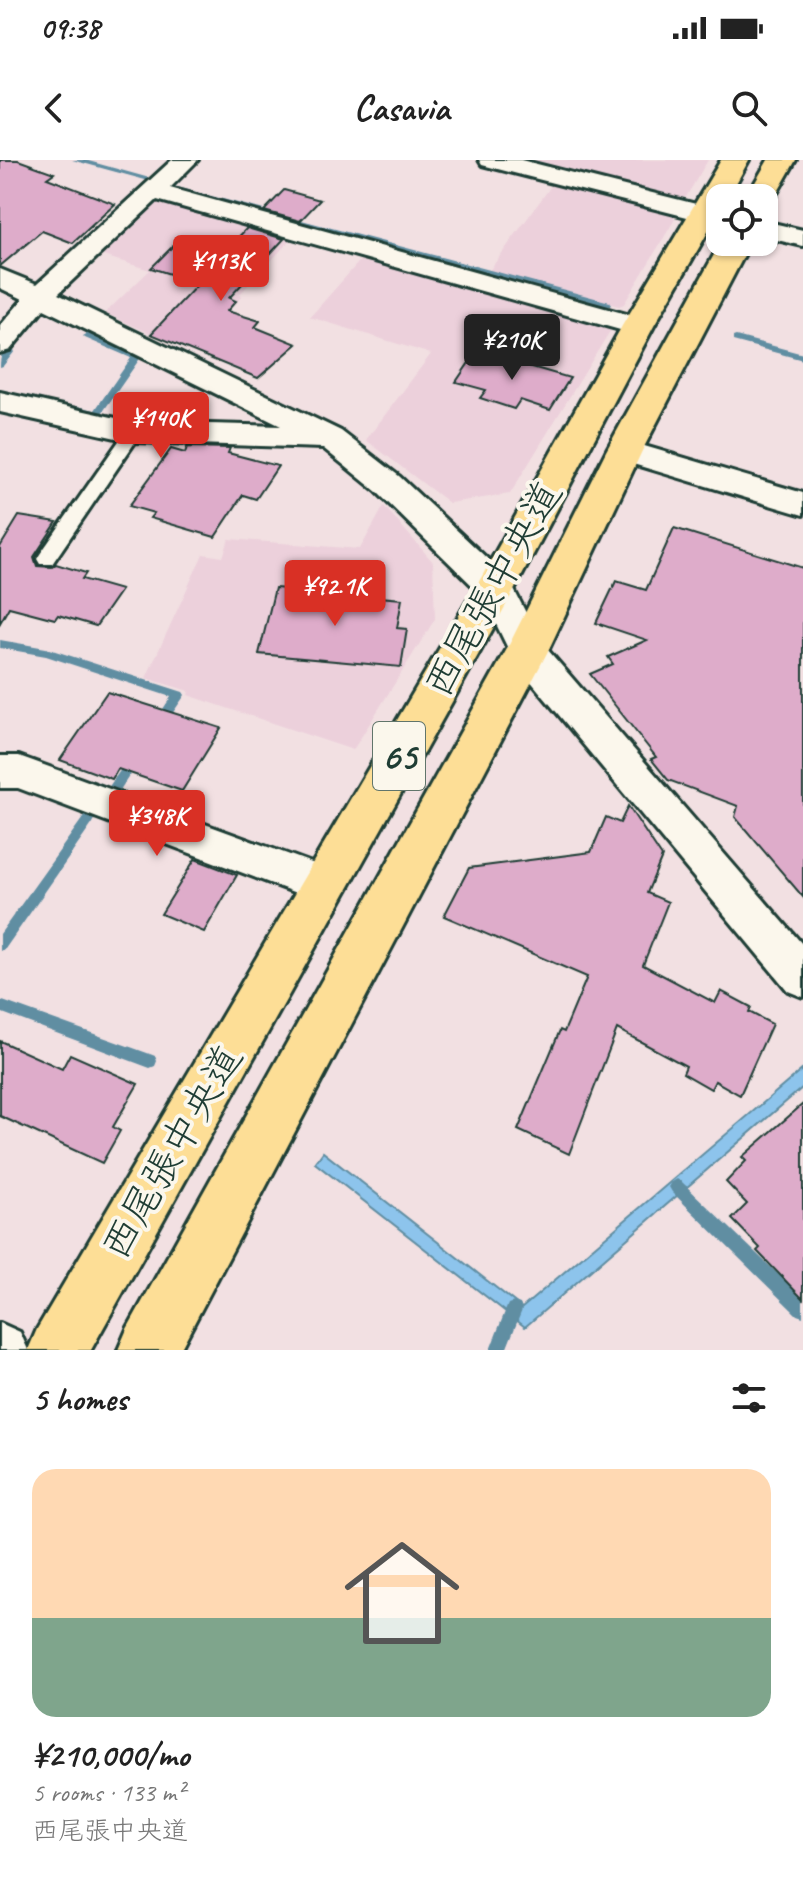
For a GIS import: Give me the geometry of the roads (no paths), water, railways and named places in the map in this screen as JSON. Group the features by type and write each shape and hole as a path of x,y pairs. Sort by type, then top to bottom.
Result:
{"main road":[{"name":"西尾張中央道","path":"58,1350 496,587 638,326 735,160"},
{"path":"769,184 782,160"},
{"name":"西尾張中央道","path":"148,1350 527,651 624,451 728,256"}],"street":[{"path":"0,344 40,296 186,160"},
{"path":"491,160 703,213"},
{"path":"152,191 638,326"},
{"path":"778,232 803,238"},
{"path":"0,277 330,438 388,484 496,587 527,651 802,974"},
{"path":"0,402 134,432 330,438"},
{"path":"624,451 803,504"},
{"path":"0,772 19,772 325,886"}],"lane":[{"path":"46,559 134,432"}],"water":[{"path":"803,1069 803,1087 525,1327 315,1163 323,1152 522,1308"}],"waterway":[{"path":"76,160 149,179"},
{"path":"173,187 607,304"},
{"path":"77,409 97,414 136,357 88,336"},
{"path":"736,339 803,357"},
{"path":"0,364 10,351"},
{"path":"0,644 46,652 179,695 159,724"},
{"path":"114,789 135,758"},
{"path":"0,945 89,819"},
{"path":"0,1006 150,1061"},
{"path":"677,1187 803,1309"},
{"path":"498,1350 514,1310"}]}
